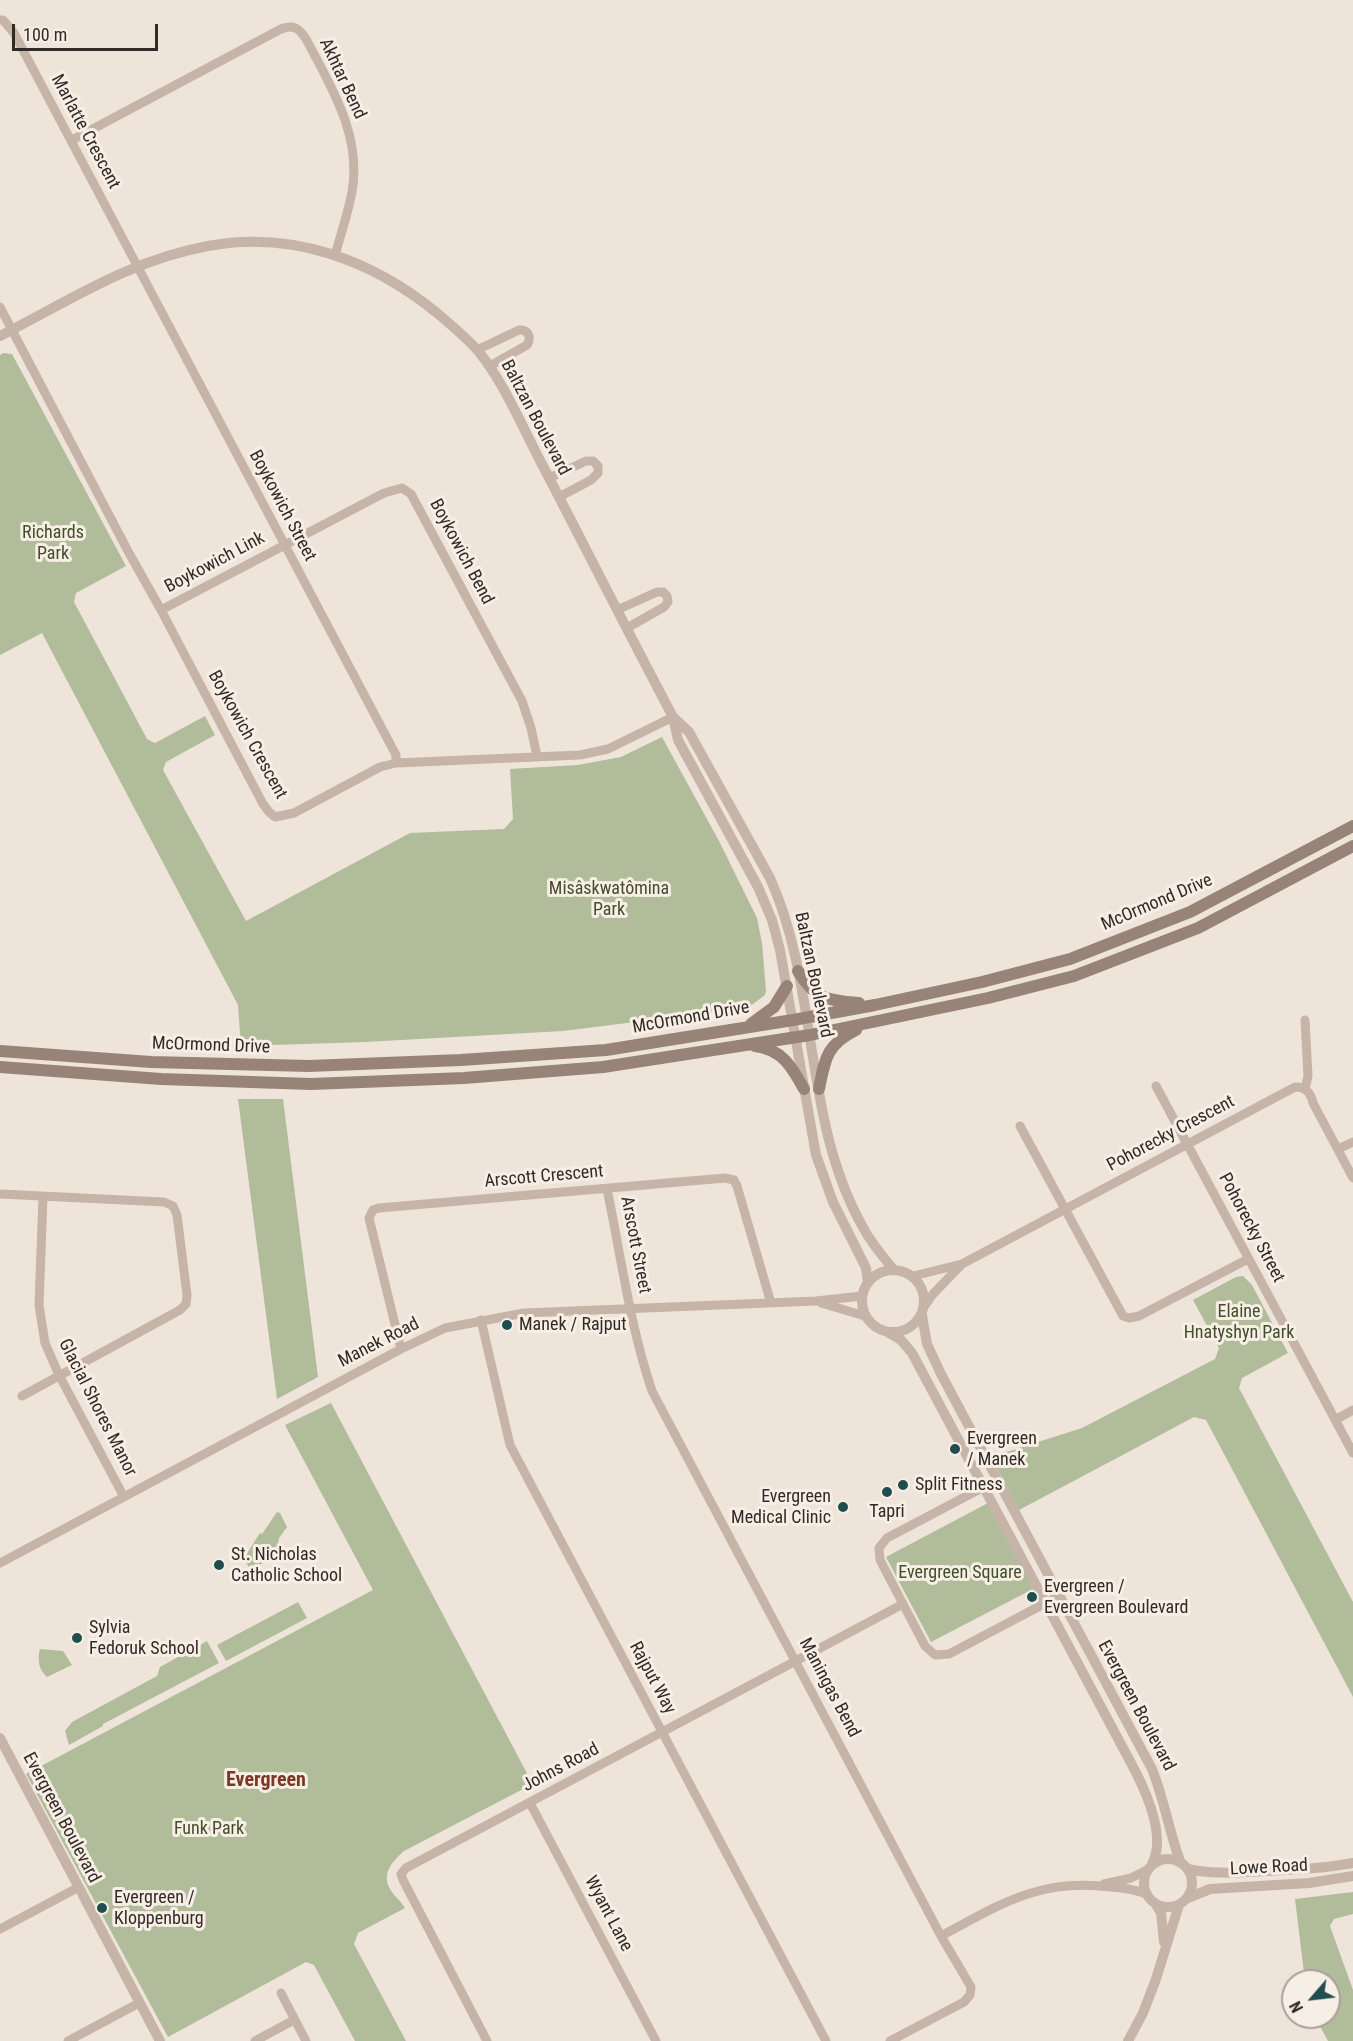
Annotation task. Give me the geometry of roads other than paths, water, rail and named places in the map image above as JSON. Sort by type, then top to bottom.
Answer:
[{"type":"main road","name":"McOrmond Drive","points":[[0,1051],[151,1062],[309,1066],[460,1060],[606,1050],[793,1020],[982,982],[1070,959],[1190,912],[1353,826]]},
{"type":"main road","name":"McOrmond Drive","points":[[0,1067],[150,1078],[311,1084],[464,1078],[603,1067],[810,1035],[988,998],[1074,976],[1197,928],[1353,846]]},
{"type":"main road","points":[[798,970],[819,996],[828,1000],[875,1005]]},
{"type":"main road","points":[[748,1026],[774,1007],[787,986]]},
{"type":"main road","points":[[819,1089],[826,1058],[831,1048],[842,1037],[868,1024]]},
{"type":"main road","points":[[742,1045],[763,1047],[782,1056],[794,1070],[804,1089]]},
{"type":"street","name":"Marlatte Crescent","points":[[0,20],[9,25],[14,33],[136,265]]},
{"type":"street","name":"Akhtar Bend","points":[[72,140],[279,30],[296,27],[306,39],[338,100],[347,122],[351,143],[352,188],[335,255]]},
{"type":"street","name":"Baltzan Boulevard","points":[[0,336],[74,295],[136,265],[206,246],[249,242],[294,245],[335,255],[380,273],[400,285],[451,325],[490,366],[673,717],[678,740],[765,903],[777,936],[796,1037]]},
{"type":"street","name":"Boykowich Street","points":[[136,265],[396,755],[396,763]]},
{"type":"street","name":"Boykowich Crescent","points":[[0,307],[264,804],[275,817],[294,813],[380,767],[396,763],[580,755],[608,749],[673,717]]},
{"type":"street","points":[[477,350],[519,330],[528,333],[530,339],[526,345],[490,366]]},
{"type":"street","points":[[549,478],[586,461],[593,461],[598,466],[598,473],[594,478],[559,498]]},
{"type":"street","name":"Boykowich Bend","points":[[284,545],[389,491],[402,488],[411,494],[522,701],[537,756]]},
{"type":"street","name":"Boykowich Link","points":[[161,610],[284,545]]},
{"type":"street","points":[[617,609],[657,592],[663,592],[667,596],[668,602],[664,607],[627,628]]},
{"type":"street","name":"Baltzan Boulevard","points":[[673,717],[689,732],[770,878],[786,918],[798,970],[819,1089]]},
{"type":"street","points":[[1305,1020],[1308,1076],[1305,1089],[1311,1095],[1338,1149],[1350,1165],[1353,1178]]},
{"type":"street","points":[[796,1037],[821,1171],[833,1202],[866,1268],[868,1283]]},
{"type":"street","name":"Pohorecky Street","points":[[1156,1086],[1353,1453]]},
{"type":"street","name":"Pohorecky Crescent","points":[[913,1276],[962,1264],[1292,1088],[1305,1089]]},
{"type":"street","points":[[819,1089],[831,1148],[846,1192],[863,1229],[894,1270]]},
{"type":"street","points":[[1020,1126],[1123,1316],[1134,1318],[1248,1259]]},
{"type":"street","points":[[1338,1149],[1353,1142]]},
{"type":"street","name":"Arscott Crescent","points":[[401,1349],[369,1218],[373,1210],[379,1208],[725,1178],[734,1180],[771,1303]]},
{"type":"street","name":"Arscott Street","points":[[607,1188],[631,1307]]},
{"type":"street","points":[[0,1194],[164,1202],[173,1206],[177,1215],[187,1295],[186,1304],[180,1310],[22,1396]]},
{"type":"street","name":"Glacial Shores Manor","points":[[43,1197],[39,1305],[45,1343],[59,1375],[124,1497]]},
{"type":"street","name":"Pohorecky Crescent","points":[[923,1311],[933,1294],[962,1264]]},
{"type":"street","points":[[894,1270],[913,1276],[923,1290],[923,1311],[916,1323],[899,1332],[889,1333],[879,1330],[865,1316],[862,1306],[862,1296],[868,1283],[884,1271],[894,1270]]},
{"type":"street","name":"Manek Road","points":[[0,1563],[401,1349],[445,1328],[524,1313],[816,1301],[862,1296]]},
{"type":"street","name":"Manek Road","points":[[816,1301],[865,1316]]},
{"type":"street","name":"Maningas Bend","points":[[631,1307],[646,1371],[662,1412],[941,1936],[971,1988],[970,1995],[964,2002],[890,2041]]},
{"type":"street","name":"Evergreen Boulevard","points":[[923,1311],[927,1344],[1152,1769],[1162,1794],[1174,1844],[1184,1865]]},
{"type":"street","name":"Rajput Way","points":[[481,1320],[510,1444],[826,2041]]},
{"type":"street","name":"Evergreen Boulevard","points":[[889,1333],[901,1340],[912,1353],[1142,1783],[1158,1841],[1157,1854],[1150,1867]]},
{"type":"street","points":[[1335,1420],[1353,1410]]},
{"type":"street","points":[[997,1480],[887,1538],[879,1548],[880,1560],[925,1646],[935,1654],[949,1654],[1059,1596]]},
{"type":"street","name":"Johns Road","points":[[487,2041],[414,1904],[401,1874],[406,1868],[903,1604]]},
{"type":"street","name":"Evergreen Boulevard","points":[[0,1738],[160,2041]]},
{"type":"street","name":"Wyant Lane","points":[[530,1803],[656,2041]]},
{"type":"street","points":[[1099,1885],[1131,1878],[1166,1858],[1184,1865],[1193,1883],[1183,1901],[1143,2013],[1128,2041]]},
{"type":"street","name":"Lowe Road","points":[[1184,1865],[1211,1874],[1312,1869],[1353,1863]]},
{"type":"street","points":[[1146,1894],[1144,1886],[1150,1867]]},
{"type":"street","name":"Lowe Road","points":[[1183,1901],[1210,1888],[1309,1883],[1353,1876]]},
{"type":"street","points":[[941,1936],[1021,1895],[1066,1885],[1099,1885],[1128,1888],[1146,1894],[1155,1903],[1161,1913],[1164,1933],[1163,1954]]},
{"type":"street","points":[[0,1929],[80,1887]]},
{"type":"street","points":[[1155,1903],[1171,1907],[1183,1901]]},
{"type":"street","points":[[280,1993],[306,2041]]},
{"type":"street","points":[[68,2041],[139,2003]]},
{"type":"street","points":[[255,2041],[294,2020]]},
{"type":"place","name":"Manek / Rajput","points":[[507,1325]]},
{"type":"place","name":"Evergreen / Manek","points":[[955,1449]]},
{"type":"place","name":"Split Fitness","points":[[903,1485]]},
{"type":"place","name":"Tapri","points":[[887,1492]]},
{"type":"place","name":"Evergreen Medical Clinic","points":[[843,1507]]},
{"type":"place","name":"St. Nicholas Catholic School","points":[[219,1565]]},
{"type":"place","name":"Evergreen / Evergreen Boulevard","points":[[1032,1597]]},
{"type":"place","name":"Sylvia Fedoruk School","points":[[77,1638]]},
{"type":"place","name":"Evergreen / Kloppenburg","points":[[102,1908]]},
{"type":"district","name":"Evergreen","points":[[266,1781]]},
{"type":"park label","name":"Richards Park","points":[[53,543]]},
{"type":"park label","name":"Misâskwatômina Park","points":[[609,899]]},
{"type":"park label","name":"Elaine Hnatyshyn Park","points":[[1239,1322]]},
{"type":"park label","name":"Evergreen Square","points":[[960,1573]]},
{"type":"park label","name":"Funk Park","points":[[209,1829]]}]
